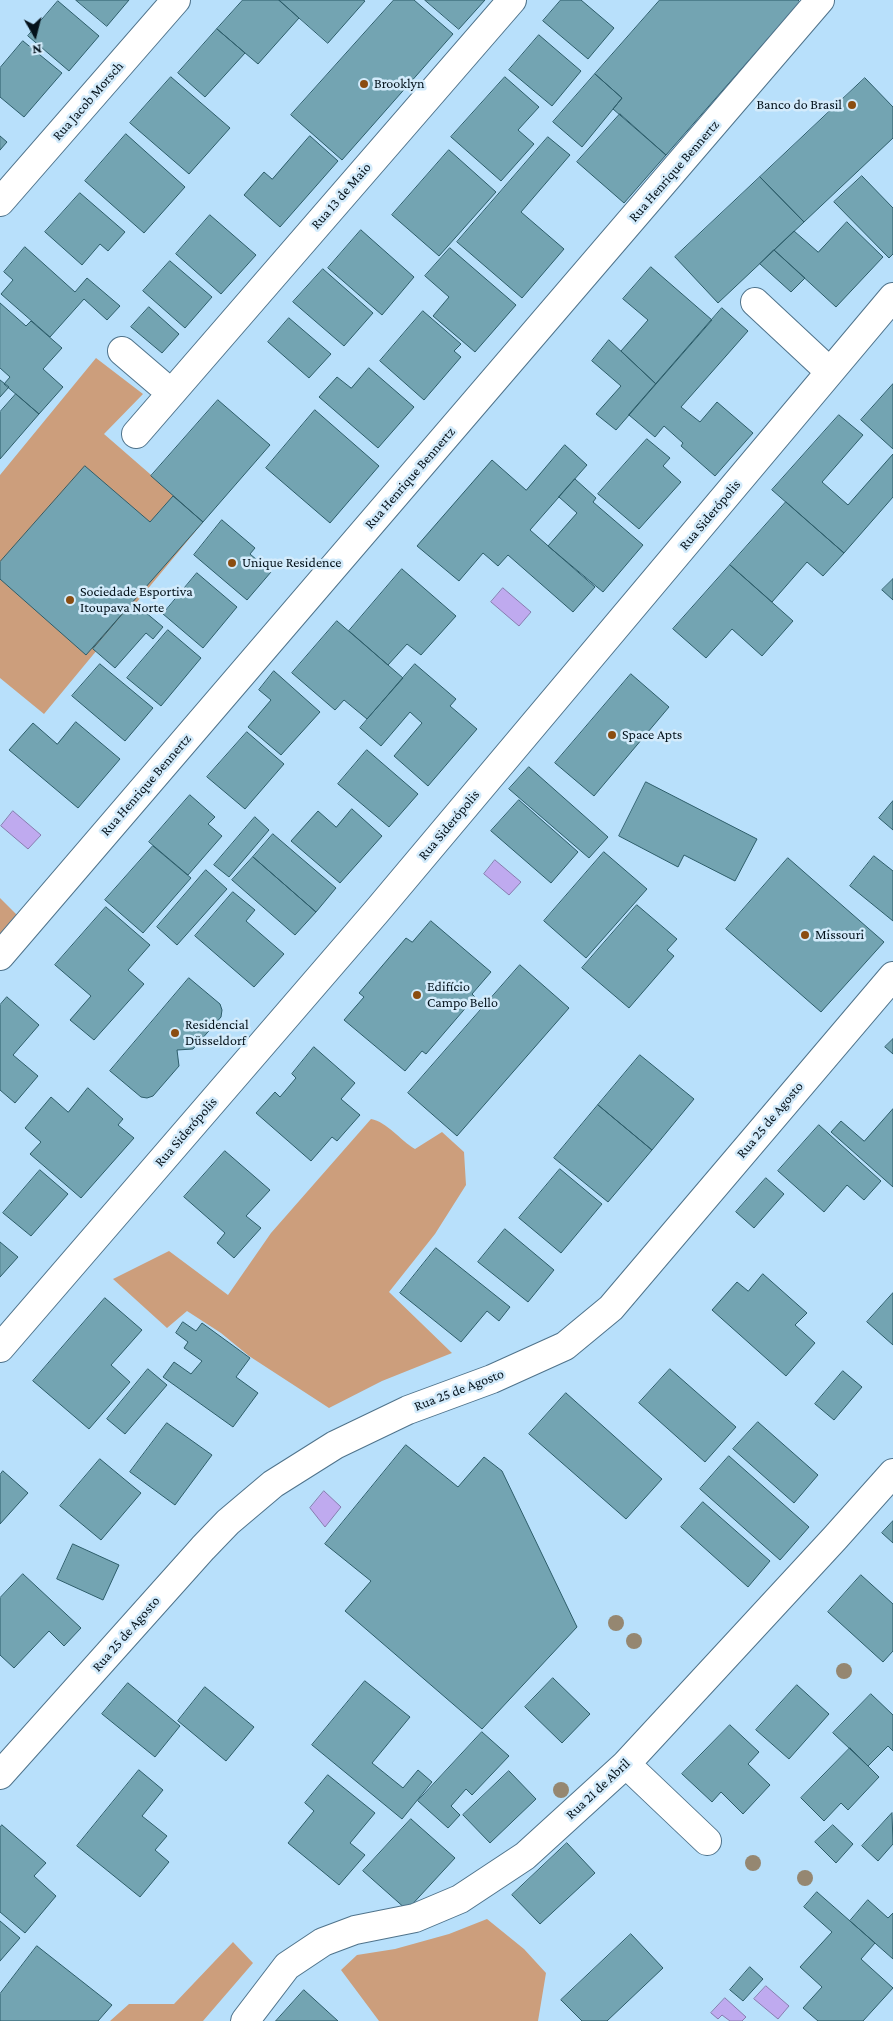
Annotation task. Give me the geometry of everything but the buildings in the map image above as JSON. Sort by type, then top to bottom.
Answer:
[{"type":"street","name":"Rua Jacob Morsch","points":[[0,202],[176,0]]},
{"type":"street","name":"Rua 13 de Maio","points":[[136,434],[512,0]]},
{"type":"street","name":"Rua Henrique Bennertz","points":[[0,956],[820,0]]},
{"type":"street","name":"Rua Siderópolis","points":[[0,1348],[377,911],[893,297]]},
{"type":"street","points":[[755,302],[830,372]]},
{"type":"street","points":[[122,351],[171,393]]},
{"type":"street","name":"Rua 25 de Agosto","points":[[0,1775],[202,1548],[228,1522],[273,1484],[335,1444],[408,1410],[492,1378],[565,1346],[611,1308],[893,976]]},
{"type":"street","name":"Rua 21 de Abril","points":[[245,2021],[287,1966],[322,1942],[355,1930],[415,1918],[460,1899],[525,1856],[626,1764],[829,1545],[893,1473]]},
{"type":"street","points":[[626,1764],[707,1841]]},
{"type":"shaded area","name":"Sociedade Esportiva Itoupava Norte","points":[[96,358],[143,394],[104,434],[204,521],[44,714],[0,678],[0,475]]},
{"type":"shaded area","points":[[503,588],[531,612],[519,626],[491,602]]},
{"type":"shaded area","points":[[13,811],[41,835],[28,849],[1,826]]},
{"type":"shaded area","points":[[495,860],[521,882],[509,895],[484,874]]},
{"type":"shaded area","points":[[0,898],[17,915],[0,935]]},
{"type":"shaded area","points":[[371,1119],[388,1127],[415,1149],[442,1132],[464,1152],[466,1185],[435,1234],[389,1292],[452,1353],[382,1381],[329,1408],[249,1356],[221,1333],[187,1311],[167,1328],[113,1279],[169,1251],[228,1295],[271,1233]]},
{"type":"shaded area","points":[[324,1491],[341,1507],[325,1527],[310,1508]]},
{"type":"shaded area","points":[[487,1919],[524,1949],[546,1973],[538,2021],[379,2021],[341,1970],[357,1955],[395,1949],[449,1934]]},
{"type":"shaded area","points":[[233,1942],[253,1963],[203,2021],[110,2021],[129,2004],[174,2004]]},
{"type":"shaded area","points":[[766,1986],[789,2006],[778,2019],[754,1999]]},
{"type":"shaded area","points":[[725,1998],[746,2017],[742,2021],[730,2021],[722,2015],[718,2019],[711,2013]]},
{"type":"place","name":"Brooklyn","points":[[364,84]]},
{"type":"place","name":"Banco do Brasil","points":[[852,105]]},
{"type":"place","name":"Unique Residence","points":[[232,563]]},
{"type":"place","name":"Sociedade Esportiva Itoupava Norte","points":[[70,600]]},
{"type":"place","name":"Space Apts","points":[[612,735]]},
{"type":"place","name":"Missouri","points":[[805,935]]},
{"type":"place","name":"Edifício Campo Bello","points":[[417,995]]},
{"type":"place","name":"Residencial Düsseldorf","points":[[175,1033]]}]
